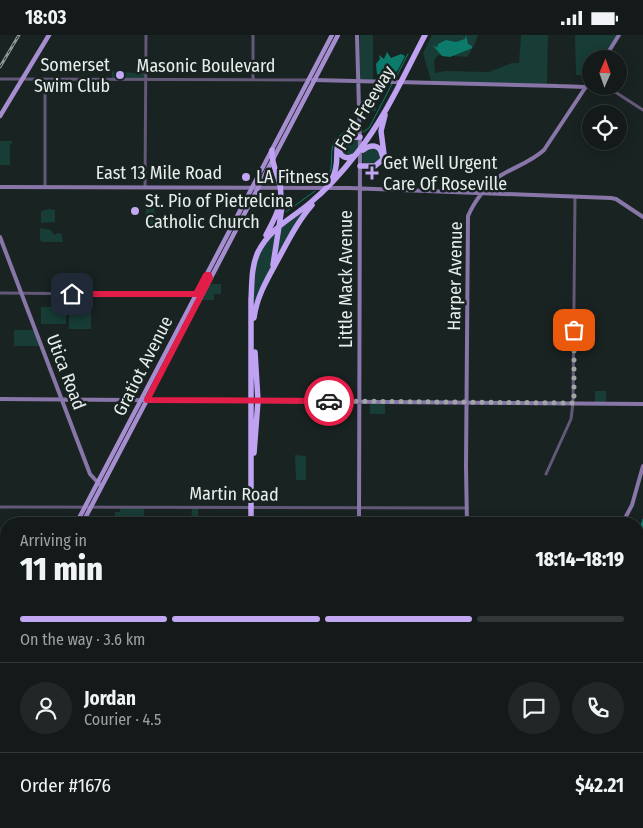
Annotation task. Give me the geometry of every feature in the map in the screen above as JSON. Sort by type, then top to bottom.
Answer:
[{"type":"highway","name":"Ford Freeway","points":[[360,151],[427,35]]},
{"type":"highway","name":"Ford Freeway","points":[[327,188],[360,151],[385,114],[401,82]]},
{"type":"highway","points":[[360,165],[376,166],[382,160],[384,154],[382,129],[385,114]]},
{"type":"highway","points":[[251,517],[254,319],[256,303],[261,290],[299,222],[327,188],[336,170],[339,142],[345,138],[360,138]]},
{"type":"highway","points":[[360,138],[345,139],[338,147],[340,154],[345,157],[351,157],[371,146],[377,147],[381,151],[381,158],[375,164],[360,165]]},
{"type":"highway","points":[[270,162],[282,187],[279,229],[271,272]]},
{"type":"highway","points":[[251,517],[252,266],[277,213],[282,187],[270,162]]},
{"type":"highway","points":[[252,277],[257,256],[269,235],[311,203],[327,188]]},
{"type":"highway","points":[[251,330],[248,413],[252,455]]},
{"type":"highway","points":[[252,455],[257,413],[254,348]]},
{"type":"highway","points":[[248,388],[257,388]]},
{"type":"highway","points":[[248,413],[257,413]]},
{"type":"main road","points":[[0,116],[49,35]]},
{"type":"main road","name":"Little Mack Avenue","points":[[357,35],[360,138],[359,517]]},
{"type":"main road","points":[[610,50],[619,35]]},
{"type":"main road","name":"Gratiot Avenue","points":[[81,517],[100,485],[213,266],[293,119],[301,99],[334,36]]},
{"type":"main road","name":"Masonic Boulevard","points":[[311,80],[453,83]]},
{"type":"main road","name":"Masonic Boulevard","points":[[420,82],[429,84],[494,83],[514,86],[582,87]]},
{"type":"main road","points":[[429,84],[436,82]]},
{"type":"main road","name":"Masonic Boulevard","points":[[467,83],[541,86]]},
{"type":"main road","points":[[489,85],[494,83]]},
{"type":"main road","points":[[514,86],[522,84]]},
{"type":"main road","name":"Harper Avenue","points":[[467,517],[467,222],[470,211],[496,178],[535,157],[544,150],[582,93]]},
{"type":"main road","name":"Gratiot Avenue","points":[[270,162],[295,106],[301,99]]},
{"type":"main road","points":[[293,119],[298,107],[297,105],[295,106]]},
{"type":"main road","name":"East 13 Mile Road","points":[[0,187],[360,189],[613,198],[643,217]]},
{"type":"main road","name":"Utica Road","points":[[0,237],[90,474],[100,485]]},
{"type":"main road","points":[[0,399],[643,404]]},
{"type":"main road","points":[[626,517],[631,508],[643,466]]},
{"type":"main road","name":"Gratiot Avenue","points":[[84,517],[88,507]]},
{"type":"street","points":[[145,187],[146,35]]},
{"type":"street","points":[[253,35],[253,79]]},
{"type":"street","name":"Masonic Boulevard","points":[[0,79],[311,80]]},
{"type":"street","points":[[45,79],[45,187]]},
{"type":"street","name":"Masonic Boulevard","points":[[620,95],[643,110]]},
{"type":"street","points":[[546,474],[571,419],[574,403],[575,197]]},
{"type":"street","points":[[0,293],[199,295]]},
{"type":"street","name":"Martin Road","points":[[0,507],[468,508]]},
{"type":"shaded area","points":[[360,35],[373,35],[373,80],[360,79]]},
{"type":"shaded area","points":[[432,35],[478,35],[467,57],[438,55],[434,61],[435,73],[446,71],[489,72],[512,63],[519,63],[521,35],[548,35],[547,84],[431,81],[423,53]]},
{"type":"shaded area","points":[[466,35],[468,44],[472,48],[450,57],[442,56],[434,47],[437,48],[438,44],[446,40],[456,42],[465,39]]},
{"type":"shaded area","points":[[575,35],[619,35],[610,50],[582,50],[582,75],[576,75]]},
{"type":"shaded area","points":[[387,52],[391,58],[401,54],[405,56],[398,70],[391,77],[377,74],[376,64],[380,59],[379,55],[384,59]]},
{"type":"shaded area","points":[[112,71],[136,73],[137,71],[144,71],[144,78],[112,78]]},
{"type":"shaded area","points":[[361,101],[376,102],[376,111],[361,110]]},
{"type":"shaded area","points":[[344,140],[358,140],[359,148],[353,156],[342,155],[340,144]]},
{"type":"shaded area","points":[[0,141],[12,141],[10,144],[10,165],[0,165]]},
{"type":"shaded area","points":[[376,147],[381,155],[378,160],[371,163],[363,163],[362,155],[367,148]]},
{"type":"shaded area","points":[[146,205],[154,205],[156,229],[145,229]]},
{"type":"shaded area","points":[[309,206],[275,262],[280,226]]},
{"type":"shaded area","points":[[55,210],[55,222],[41,223],[41,211]]},
{"type":"shaded area","points":[[40,228],[51,230],[54,235],[57,233],[62,234],[63,242],[42,242],[40,240]]},
{"type":"shaded area","points":[[278,228],[272,264],[253,311],[254,272],[261,249]]},
{"type":"shaded area","points":[[209,284],[221,284],[221,294],[214,294],[214,300],[200,300]]},
{"type":"shaded area","points":[[41,307],[66,307],[66,324],[41,324]]},
{"type":"shaded area","points":[[69,307],[91,307],[91,329],[69,329]]},
{"type":"shaded area","points":[[14,330],[34,330],[40,346],[14,346]]},
{"type":"shaded area","points":[[595,391],[606,391],[606,402],[595,402]]},
{"type":"shaded area","points":[[370,404],[385,404],[385,414],[370,414]]},
{"type":"shaded area","points":[[295,455],[306,456],[306,480],[296,480]]},
{"type":"shaded area","points":[[144,507],[144,517],[115,517],[115,512],[120,512],[120,508]]},
{"type":"shaded area","points":[[192,508],[198,508],[198,517],[191,517]]},
{"type":"waterway","points":[[395,79],[408,54]]},
{"type":"waterway","points":[[363,132],[369,128],[392,84]]},
{"type":"waterway","points":[[320,185],[331,170],[332,149],[335,139],[345,132],[357,133]]},
{"type":"waterway","points":[[286,212],[315,191]]},
{"type":"railway","points":[[0,67],[19,35]]},
{"type":"way so far","points":[[329,401],[574,403],[574,330]]},
{"type":"place","name":"Somerset Swim Club","points":[[120,75]]},
{"type":"place","name":"Get Well Urgent Care Of Roseville","points":[[372,173]]},
{"type":"place","name":"LA Fitness","points":[[246,177]]},
{"type":"place","name":"St. Pio of Pietrelcina Catholic Church","points":[[135,211]]},
{"type":"route","points":[[72,294],[196,294],[206,275],[209,275],[210,278],[147,400],[329,401]]}]
